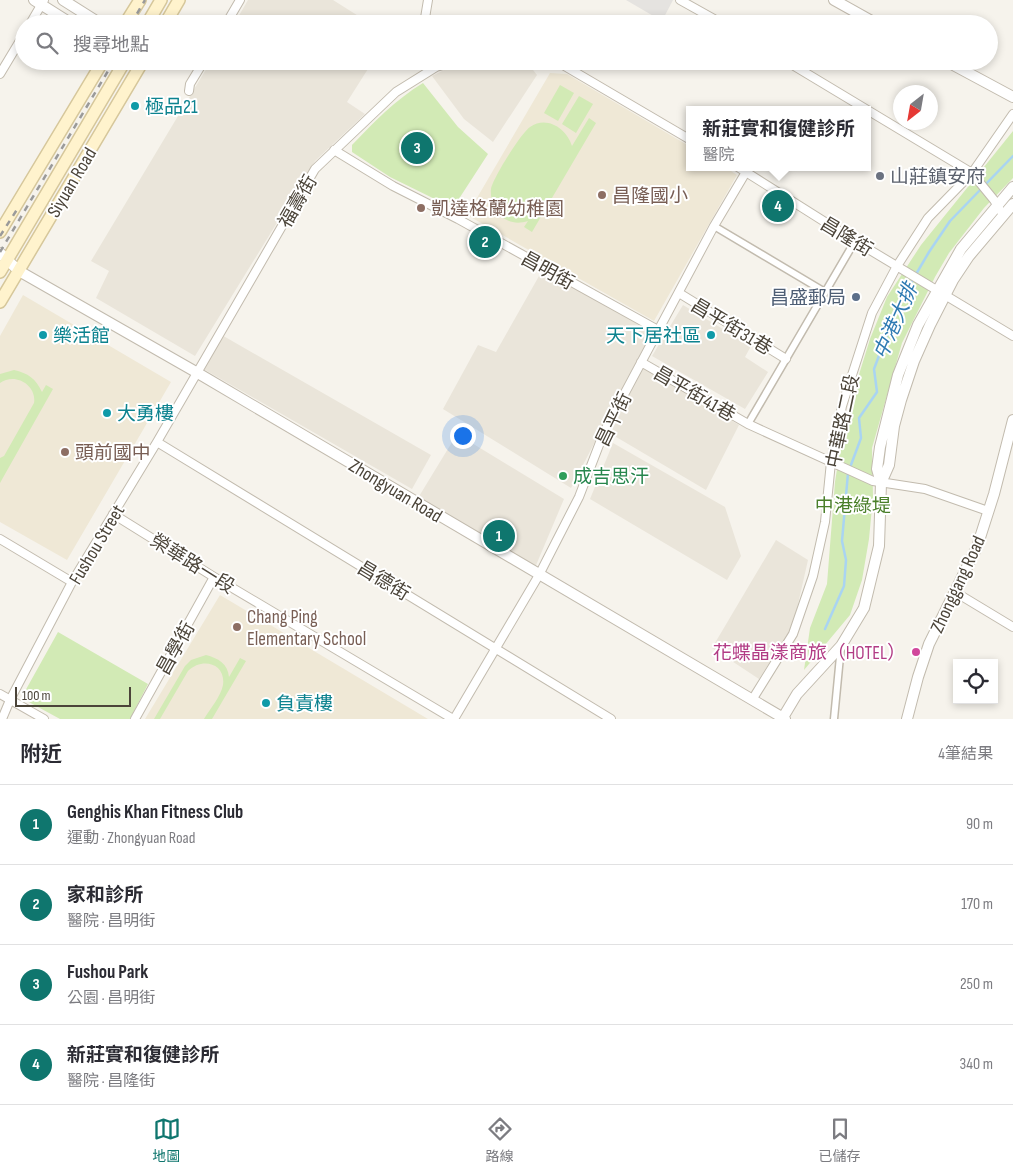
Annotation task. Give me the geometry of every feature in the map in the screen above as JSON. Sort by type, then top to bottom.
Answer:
[{"type":"main road","points":[[131,15],[140,0]]},
{"type":"main road","points":[[152,15],[161,0]]},
{"type":"main road","points":[[170,15],[179,0]]},
{"type":"main road","name":"Siyuan Road","points":[[0,232],[98,70]]},
{"type":"main road","name":"Siyuan Road","points":[[0,272],[4,256],[119,70]]},
{"type":"main road","name":"Siyuan Road","points":[[0,302],[134,70]]},
{"type":"street","points":[[63,0],[87,15]]},
{"type":"street","points":[[231,15],[240,0]]},
{"type":"street","points":[[426,15],[428,0]]},
{"type":"street","points":[[680,0],[706,15]]},
{"type":"street","points":[[834,0],[861,15]]},
{"type":"street","points":[[34,15],[40,2],[59,15]]},
{"type":"street","points":[[0,74],[15,49]]},
{"type":"street","points":[[189,91],[190,84],[199,70]]},
{"type":"street","points":[[571,70],[686,137]]},
{"type":"street","points":[[801,70],[860,106]]},
{"type":"street","points":[[963,70],[1013,97]]},
{"type":"street","name":"福壽街","points":[[196,372],[316,168],[396,92],[430,71]]},
{"type":"street","points":[[871,113],[974,175],[996,202],[1003,214]]},
{"type":"street","name":"中華路二段","points":[[752,700],[793,634],[813,576],[825,522],[831,462],[842,406],[872,313],[897,266],[928,218],[974,175],[1013,114]]},
{"type":"street","name":"昌明街","points":[[334,150],[393,186],[658,330]]},
{"type":"street","name":"昌平街","points":[[453,719],[539,575],[579,497],[604,432],[714,226],[746,172]]},
{"type":"street","name":"昌隆街","points":[[746,172],[855,241],[1013,336]]},
{"type":"street","points":[[784,719],[797,694],[842,646],[864,608],[877,558],[877,482],[889,465],[894,426],[908,377],[941,293],[961,249],[996,202],[1013,187]]},
{"type":"street","points":[[941,293],[969,256],[1013,204]]},
{"type":"street","points":[[714,226],[825,292]]},
{"type":"street","points":[[748,424],[855,241]]},
{"type":"street","name":"Zhongyuan Road","points":[[4,256],[19,271],[196,372],[784,719]]},
{"type":"street","name":"昌平街31巷","points":[[679,293],[786,359]]},
{"type":"street","name":"昌平街41巷","points":[[641,362],[748,424],[839,466],[877,482],[925,489],[988,511]]},
{"type":"street","name":"Fushou Street","points":[[2,719],[10,700],[72,582],[157,442],[196,372]]},
{"type":"street","name":"Zhonggang Road","points":[[907,719],[918,676],[929,644],[977,547],[1013,420]]},
{"type":"street","name":"昌德街","points":[[157,442],[611,719]]},
{"type":"street","name":"榮華路一段","points":[[113,514],[214,577],[453,719]]},
{"type":"street","points":[[0,539],[72,582]]},
{"type":"street","name":"昌學街","points":[[135,719],[214,577]]},
{"type":"street","points":[[955,592],[1013,627]]},
{"type":"street","points":[[834,719],[842,646]]},
{"type":"street","points":[[0,694],[44,719]]},
{"type":"shaded area","points":[[248,0],[333,0],[357,15],[239,15]]},
{"type":"shaded area","points":[[626,0],[673,0],[665,15],[652,15]]},
{"type":"shaded area","points":[[206,70],[367,70],[347,102],[365,114],[315,161],[195,356],[96,298],[109,271],[91,261]]},
{"type":"shaded area","points":[[444,70],[533,70],[537,75],[493,142],[464,119],[432,76]]},
{"type":"shaded area","name":"昌隆國小","points":[[550,73],[567,74],[686,144],[686,171],[731,171],[737,175],[654,321],[467,215]]},
{"type":"shaded area","points":[[543,269],[653,330],[571,488],[443,409],[478,345],[496,352]]},
{"type":"shaded area","name":"頭前國中","points":[[23,295],[171,382],[67,560],[0,522],[0,336]]},
{"type":"shaded area","points":[[683,305],[751,346],[745,357],[768,372],[745,409],[652,356]]},
{"type":"shaded area","points":[[220,334],[431,455],[412,489],[200,367]]},
{"type":"shaded area","points":[[641,366],[739,425],[706,490],[606,431]]},
{"type":"shaded area","points":[[457,434],[564,499],[534,570],[418,498]]},
{"type":"shaded area","points":[[613,443],[725,507],[741,556],[727,580],[590,499]]},
{"type":"shaded area","points":[[776,540],[808,560],[793,626],[759,679],[712,648]]},
{"type":"shaded area","name":"Chang Ping Elementary School","points":[[220,595],[428,719],[145,719]]},
{"type":"green space","points":[[423,83],[458,127],[488,154],[453,208],[390,177],[352,152],[352,145],[377,120],[394,104]]},
{"type":"green space","points":[[560,85],[574,93],[558,121],[544,113]]},
{"type":"green space","points":[[579,96],[593,104],[576,133],[562,124]]},
{"type":"green space","points":[[589,118],[596,123],[532,232],[524,227],[528,221],[511,222],[499,214],[493,204],[491,189],[514,146],[526,131],[536,124],[549,123],[566,134],[572,146]]},
{"type":"green space","name":"中港綠堤","points":[[1013,131],[1013,178],[984,208],[949,253],[902,343],[872,448],[873,497],[869,539],[862,580],[850,615],[804,670],[810,628],[827,584],[835,482],[842,437],[870,339],[887,297],[921,245]]},
{"type":"green space","points":[[14,370],[31,377],[42,392],[46,385],[53,389],[0,483],[0,458],[4,456],[34,403],[32,391],[24,382],[12,379],[0,383],[0,374]]},
{"type":"green space","points":[[58,632],[148,684],[130,719],[60,719],[27,701],[24,693]]},
{"type":"green space","points":[[206,655],[222,662],[227,668],[229,677],[240,658],[246,661],[212,719],[204,719],[220,694],[223,678],[217,667],[206,663],[200,664],[188,671],[160,719],[154,719],[185,666],[191,660]]},
{"type":"waterway","name":"中港大排","points":[[825,629],[844,586],[846,560],[842,541],[848,473],[861,438],[859,418],[877,392],[874,369],[898,305],[929,252],[950,221],[1013,156]]},
{"type":"railway","points":[[136,15],[145,0]]},
{"type":"railway","points":[[0,252],[109,70]]},
{"type":"railway","points":[[0,236],[18,208]]},
{"type":"place","name":"極品21","points":[[135,106]]},
{"type":"place","name":"Fushou Park","points":[[417,148]]},
{"type":"place","name":"山莊鎮安府","points":[[880,176]]},
{"type":"place","name":"昌隆國小","points":[[602,195]]},
{"type":"place","name":"新莊實和復健診所","points":[[778,206]]},
{"type":"place","name":"凱達格蘭幼稚園","points":[[421,208]]},
{"type":"place","name":"家和診所","points":[[485,242]]},
{"type":"place","name":"昌盛郵局","points":[[856,297]]},
{"type":"place","name":"樂活館","points":[[43,335]]},
{"type":"place","name":"天下居社區","points":[[711,335]]},
{"type":"place","name":"大勇樓","points":[[107,413]]},
{"type":"place","name":"頭前國中","points":[[65,452]]},
{"type":"place","name":"成吉思汗","points":[[563,476]]},
{"type":"place","name":"Genghis Khan Fitness Club","points":[[499,536]]},
{"type":"place","name":"Chang Ping Elementary School","points":[[237,627]]},
{"type":"place","name":"花蝶晶漾商旅（HOTEL）","points":[[916,652]]},
{"type":"place","name":"負責樓","points":[[266,703]]}]
